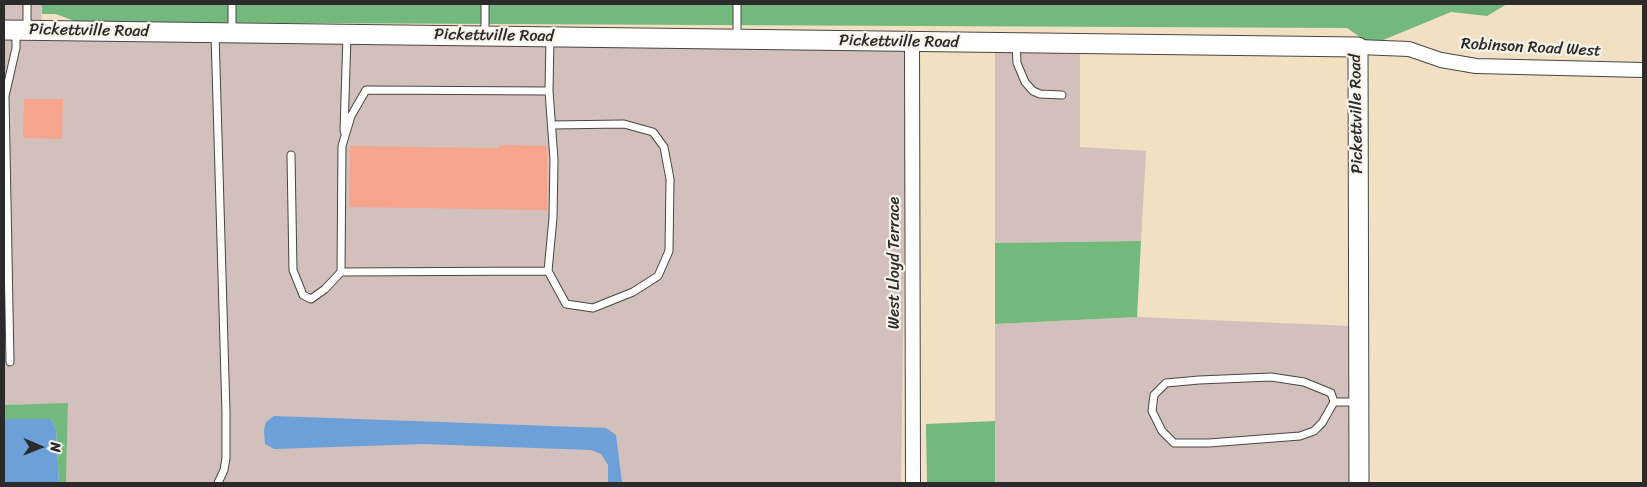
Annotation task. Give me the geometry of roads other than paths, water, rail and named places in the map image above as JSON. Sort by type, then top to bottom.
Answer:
[{"type":"street","name":"Pickettville Road","points":[[15,30],[1358,47],[1360,483]]},
{"type":"street","name":"West Lloyd Terrace","points":[[912,42],[913,483]]},
{"type":"street","name":"Robinson Road West","points":[[1358,47],[1409,49],[1441,60],[1476,66],[1643,70]]},
{"type":"lane","points":[[10,362],[5,96],[16,48],[15,30],[27,4]]},
{"type":"lane","points":[[218,483],[224,470],[226,422],[223,32],[232,4]]},
{"type":"lane","points":[[484,36],[485,4]]},
{"type":"lane","points":[[737,4],[737,40]]},
{"type":"lane","points":[[291,155],[293,270],[303,295],[311,299],[325,289],[341,272],[347,34]]},
{"type":"lane","points":[[550,37],[549,91],[554,160],[553,218],[548,271],[566,304],[593,308],[633,292],[658,276],[669,251],[670,179],[664,147],[653,132],[624,124],[552,125]]},
{"type":"lane","points":[[1016,43],[1017,63],[1026,82],[1033,91],[1040,94],[1062,95]]},
{"type":"lane","points":[[344,141],[351,116],[366,90],[549,91]]},
{"type":"lane","points":[[341,272],[548,271]]},
{"type":"lane","points":[[1271,377],[1304,382],[1331,393],[1334,402],[1318,427],[1300,436],[1209,443],[1174,443],[1162,431],[1152,411],[1154,395],[1166,383],[1199,380],[1271,377]]},
{"type":"lane","points":[[1334,402],[1359,402]]},
{"type":"water","points":[[274,416],[606,428],[616,435],[622,483],[608,483],[608,465],[601,454],[591,450],[423,444],[274,449],[265,444],[264,430],[266,422]]},
{"type":"water","points":[[4,419],[51,419],[56,429],[59,483],[4,483]]}]
